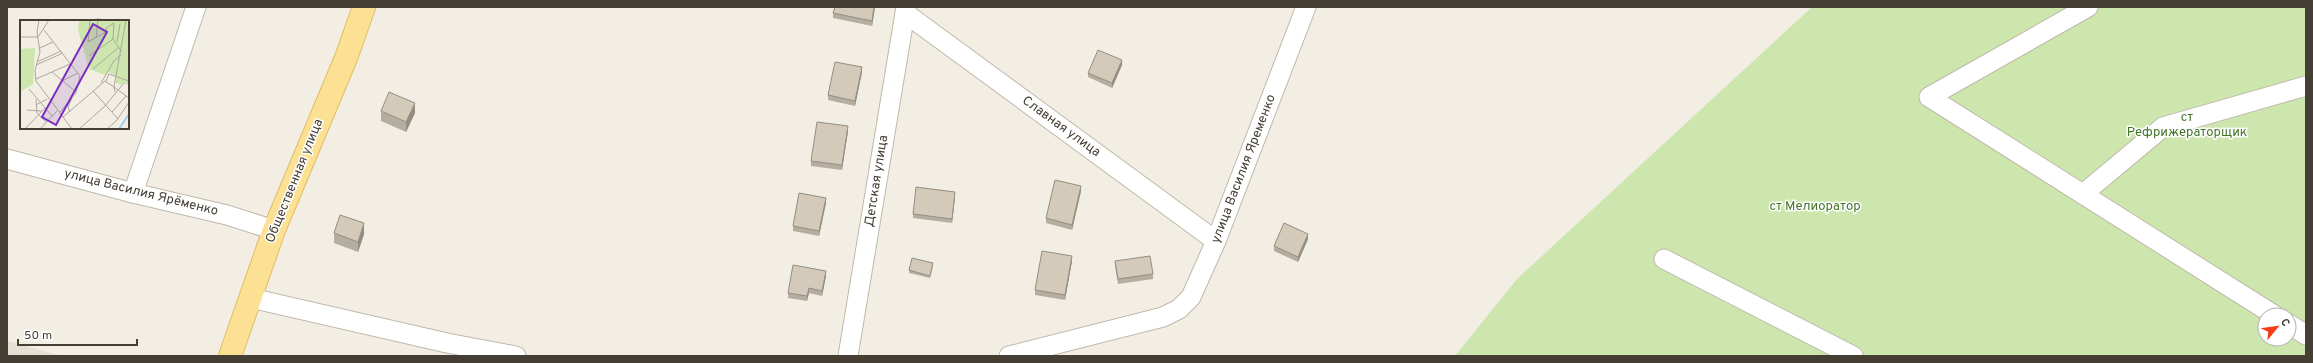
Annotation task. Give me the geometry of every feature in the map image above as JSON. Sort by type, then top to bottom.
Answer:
[{"type":"main road","name":"Общественная улица","points":[[230,356],[274,230],[346,58],[364,7]]},
{"type":"street","points":[[133,193],[196,7]]},
{"type":"street","name":"улица Василия Яременко","points":[[1009,356],[1163,317],[1179,309],[1191,297],[1216,241],[1306,7]]},
{"type":"street","points":[[2088,7],[1929,97],[2261,307]]},
{"type":"street","name":"Славная улица","points":[[905,10],[1216,241]]},
{"type":"street","name":"Детская улица","points":[[848,356],[905,10]]},
{"type":"street","points":[[2083,194],[2163,127],[2306,86]]},
{"type":"street","name":"улица Василия Ярёменко","points":[[7,159],[133,193],[227,214],[274,230]]},
{"type":"street","points":[[1664,259],[1853,356]]},
{"type":"street","points":[[251,298],[447,343],[516,356]]},
{"type":"street","points":[[2297,329],[2306,335]]},
{"type":"shaded area","points":[[7,341],[62,356],[7,356]]},
{"type":"green space","name":"ст Мелиоратор","points":[[1812,7],[2306,7],[2306,356],[1455,356],[1517,279]]},
{"type":"building","points":[[835,7],[874,7],[872,21],[833,13]]},
{"type":"building","points":[[1098,50],[1122,60],[1112,83],[1088,73]]},
{"type":"building","points":[[835,62],[862,67],[855,101],[828,95]]},
{"type":"building","points":[[389,92],[415,103],[406,122],[381,111]]},
{"type":"building","points":[[817,122],[848,126],[842,165],[811,161]]},
{"type":"building","points":[[1055,180],[1081,186],[1072,225],[1046,218]]},
{"type":"building","points":[[916,187],[955,192],[952,219],[913,214]]},
{"type":"building","points":[[799,193],[826,198],[819,231],[793,226]]},
{"type":"building","points":[[340,215],[364,223],[358,242],[334,233]]},
{"type":"building","points":[[1284,223],[1308,234],[1298,257],[1274,246]]},
{"type":"building","points":[[1042,251],[1072,256],[1065,295],[1035,290]]},
{"type":"building","points":[[1150,256],[1153,274],[1118,279],[1115,261]]},
{"type":"building","points":[[912,258],[933,263],[930,276],[909,270]]},
{"type":"building","points":[[793,265],[826,271],[822,291],[809,288],[807,296],[788,293]]},
{"type":"park label","name":"ст Рефрижераторщик","points":[[2187,126]]}]
